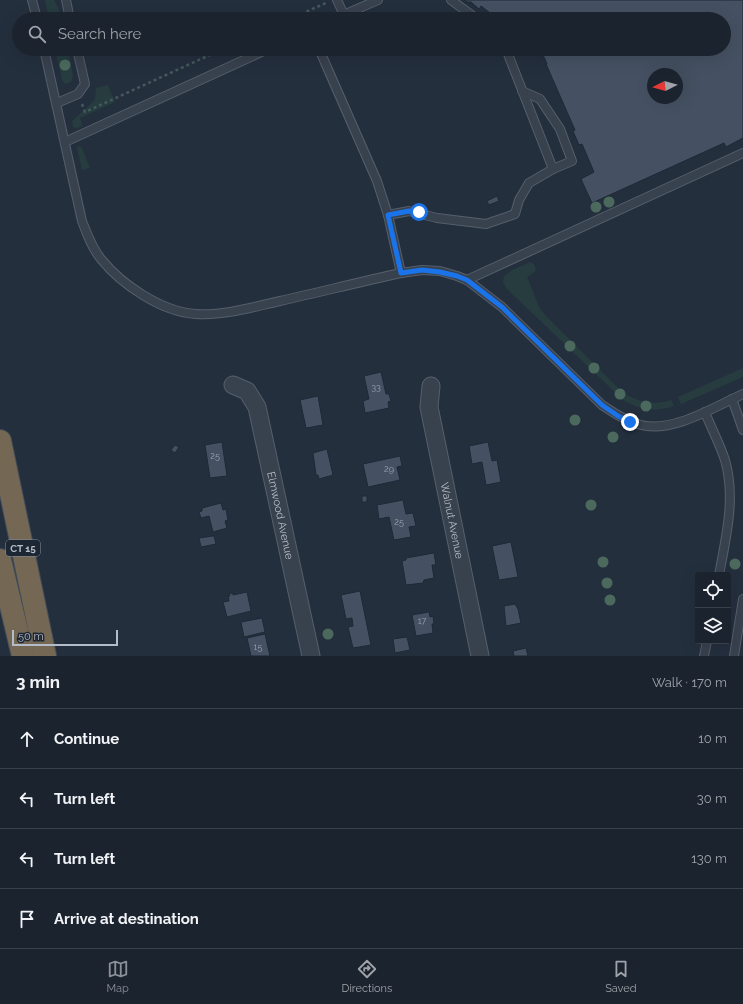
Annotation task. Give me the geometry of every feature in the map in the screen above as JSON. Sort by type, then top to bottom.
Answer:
[{"type":"highway","name":"CT 15","points":[[0,441],[45,656]]},
{"type":"highway","name":"CT 15","points":[[0,560],[23,656]]},
{"type":"street","name":"Elmwood Avenue","points":[[233,385],[247,392],[257,407],[311,656]]},
{"type":"street","name":"Walnut Avenue","points":[[431,386],[429,407],[480,656]]},
{"type":"lane","points":[[32,0],[35,12]]},
{"type":"lane","points":[[66,0],[69,12]]},
{"type":"lane","points":[[351,12],[378,0]]},
{"type":"lane","points":[[451,0],[467,12]]},
{"type":"lane","points":[[334,1],[342,12]]},
{"type":"lane","points":[[46,56],[82,221],[90,242],[101,259],[117,276],[166,307],[197,314],[238,310],[401,273],[422,270],[440,272],[467,280],[502,307],[602,405],[618,416],[641,425],[653,427],[680,422],[743,394]]},
{"type":"lane","points":[[57,103],[78,94],[85,84],[79,56]]},
{"type":"lane","points":[[65,142],[253,56]]},
{"type":"lane","points":[[322,56],[377,181],[388,215],[401,273]]},
{"type":"lane","points":[[509,56],[553,169]]},
{"type":"lane","points":[[388,215],[409,211],[438,218],[486,224],[515,214],[519,200],[529,183],[553,169],[572,161],[560,129],[540,99],[522,91]]},
{"type":"lane","points":[[467,280],[743,153]]},
{"type":"lane","points":[[732,399],[743,430]]},
{"type":"lane","points":[[705,412],[724,459],[729,477],[730,502],[728,524],[720,572]]},
{"type":"lane","points":[[734,656],[743,599]]},
{"type":"lane","points":[[704,656],[706,644]]},
{"type":"path","points":[[307,12],[334,1]]},
{"type":"path","points":[[78,94],[85,112],[209,56]]},
{"type":"green space","points":[[45,0],[54,0],[59,12],[48,12]]},
{"type":"green space","points":[[57,56],[69,56],[73,75],[71,82],[65,84],[62,80]]},
{"type":"green space","points":[[108,85],[115,102],[80,118],[82,126],[77,128],[73,127],[72,121],[95,100],[96,88]]},
{"type":"green space","points":[[79,146],[82,148],[90,168],[82,170],[77,148]]},
{"type":"green space","points":[[530,262],[534,264],[536,270],[527,277],[540,309],[621,391],[633,398],[645,402],[657,403],[671,400],[674,406],[661,409],[648,409],[635,406],[623,400],[506,288],[503,282],[504,276],[512,270]]},
{"type":"green space","points":[[743,368],[743,377],[681,404],[678,397]]},
{"type":"building","points":[[465,0],[743,0],[743,138],[726,147],[724,143],[592,203],[581,179],[594,172],[582,144],[579,145],[573,131],[575,130],[543,56],[731,56],[731,12],[489,12],[481,6],[479,9],[471,2],[467,2]]},
{"type":"building","points":[[497,196],[499,201],[489,205],[487,201]]},
{"type":"building","points":[[381,372],[386,394],[389,394],[391,401],[388,402],[389,408],[365,413],[363,401],[369,399],[364,376]]},
{"type":"building","points":[[318,396],[323,425],[306,428],[300,400]]},
{"type":"building","points":[[222,442],[227,476],[210,478],[205,445]]},
{"type":"building","points":[[488,442],[492,461],[497,460],[501,482],[486,485],[482,462],[472,464],[469,446]]},
{"type":"building","points":[[175,445],[179,447],[175,453],[171,450]]},
{"type":"building","points":[[327,449],[333,475],[319,479],[318,475],[316,475],[313,453]]},
{"type":"building","points":[[400,456],[402,466],[397,467],[400,480],[368,487],[363,464]]},
{"type":"building","points":[[362,496],[367,496],[367,502],[362,502]]},
{"type":"building","points":[[403,500],[406,514],[413,513],[416,526],[409,527],[411,537],[394,540],[389,517],[379,519],[377,505]]},
{"type":"building","points":[[221,503],[223,510],[226,509],[228,520],[225,521],[227,528],[213,532],[209,516],[201,518],[199,512],[202,511],[202,508]]},
{"type":"building","points":[[214,536],[216,544],[201,547],[199,538]]},
{"type":"building","points":[[511,542],[518,577],[499,580],[492,546]]},
{"type":"building","points":[[434,553],[436,565],[432,565],[434,578],[424,580],[423,583],[406,585],[402,561],[406,560],[406,558]]},
{"type":"building","points":[[360,591],[371,645],[353,648],[348,627],[353,626],[352,618],[346,619],[341,595]]},
{"type":"building","points":[[247,592],[251,611],[227,617],[223,602],[229,601],[229,594],[233,593],[233,595]]},
{"type":"building","points":[[515,604],[518,609],[521,623],[506,626],[504,606]]},
{"type":"building","points":[[429,612],[430,617],[433,616],[433,633],[416,636],[412,615]]},
{"type":"building","points":[[262,618],[265,632],[244,637],[241,622]]},
{"type":"building","points":[[265,634],[270,656],[251,656],[247,638]]},
{"type":"building","points":[[407,637],[410,650],[395,653],[393,639]]},
{"type":"building","points":[[526,648],[528,656],[514,656],[513,651]]},
{"type":"route","points":[[419,212],[401,211],[388,215],[401,273],[422,270],[440,272],[467,280],[502,307],[602,405],[630,422]]}]
